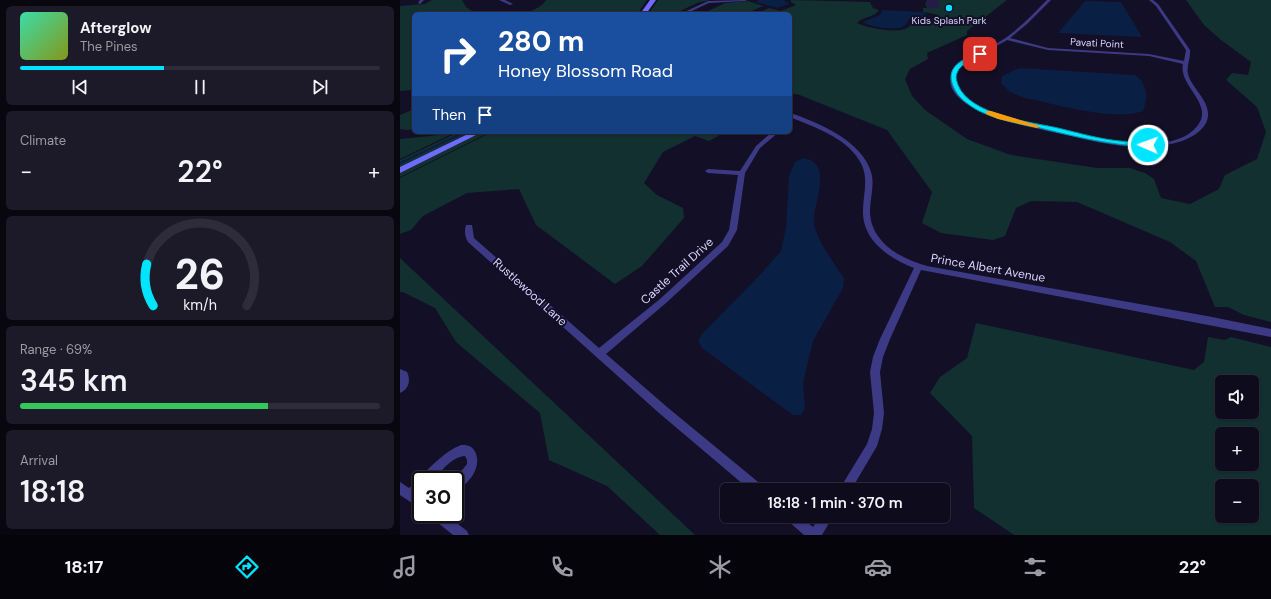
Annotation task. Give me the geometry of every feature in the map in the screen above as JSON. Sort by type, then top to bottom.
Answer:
[{"type":"street","points":[[501,0],[510,4]]},
{"type":"street","points":[[644,12],[653,0]]},
{"type":"street","points":[[686,12],[708,2],[745,0]]},
{"type":"street","points":[[911,0],[918,0]]},
{"type":"street","points":[[1049,0],[1007,38],[963,62],[957,67],[953,78],[954,85],[964,98],[980,109],[1000,117],[1121,143],[1148,145],[1172,142],[1182,139],[1198,130],[1204,119],[1205,113],[1199,98],[1186,76],[1188,50],[1155,3],[1151,0]]},
{"type":"street","name":"Pavati Point","points":[[1007,38],[1048,49],[1149,55],[1186,63]]},
{"type":"street","name":"Prince Albert Avenue","points":[[792,119],[847,143],[862,158],[867,166],[870,176],[866,214],[869,227],[886,249],[898,257],[919,267],[1271,333]]},
{"type":"street","points":[[400,170],[474,134]]},
{"type":"street","name":"Castle Trail Drive","points":[[599,354],[663,301],[725,244],[733,230],[742,173],[758,147],[774,134]]},
{"type":"street","points":[[708,171],[742,173]]},
{"type":"street","name":"Rustlewood Lane","points":[[469,227],[469,236],[472,240],[599,354]]},
{"type":"street","points":[[849,483],[872,446],[877,429],[879,413],[875,372],[878,357],[919,267]]},
{"type":"street","points":[[599,354],[650,399],[751,483]]},
{"type":"street","points":[[400,373],[404,375],[405,378],[404,385],[400,388]]},
{"type":"street","points":[[434,471],[451,454],[460,450],[467,450],[472,454],[473,460],[469,470],[464,475]]},
{"type":"street","points":[[400,488],[410,495]]},
{"type":"street","points":[[448,523],[463,535]]},
{"type":"street","points":[[799,523],[814,535],[822,523]]},
{"type":"green space","points":[[432,0],[462,0],[466,7],[474,12],[412,12],[412,90],[400,91],[400,6],[425,4]]},
{"type":"green space","points":[[546,0],[647,0],[638,12],[527,12],[544,3]]},
{"type":"green space","points":[[658,0],[711,0],[697,3],[678,12],[651,12]]},
{"type":"green space","points":[[791,0],[870,2],[873,8],[879,10],[877,13],[862,19],[857,23],[868,27],[902,30],[908,28],[913,21],[927,21],[939,15],[923,12],[923,8],[927,8],[925,3],[927,2],[926,0],[1007,0],[967,31],[967,35],[927,53],[928,59],[910,69],[905,79],[912,96],[925,110],[967,139],[1011,155],[1097,168],[1130,168],[1145,173],[1154,179],[1161,198],[1190,204],[1219,189],[1225,175],[1257,159],[1266,132],[1257,107],[1226,80],[1232,73],[1248,75],[1251,62],[1221,40],[1204,25],[1186,0],[1271,0],[1271,322],[1244,315],[1228,307],[1215,307],[1196,261],[1170,242],[1077,202],[1031,201],[1016,208],[1005,236],[993,240],[941,233],[922,223],[932,192],[887,130],[797,94],[792,94],[792,12],[760,12],[769,8],[781,11],[796,5],[791,2]]},
{"type":"green space","points":[[748,1],[763,6],[750,12],[706,12],[725,3]]},
{"type":"green space","points":[[412,110],[412,129],[400,129],[400,115]]},
{"type":"green space","points":[[452,134],[400,159],[400,139]]},
{"type":"green space","points":[[455,134],[467,134],[400,168],[400,160]]},
{"type":"green space","points":[[477,134],[486,134],[400,177],[400,172]]},
{"type":"green space","points":[[488,134],[721,134],[709,141],[695,136],[663,152],[644,183],[657,195],[683,208],[684,218],[642,266],[615,284],[536,225],[519,189],[467,193],[423,216],[411,230],[400,234],[400,178]]},
{"type":"green space","points":[[400,258],[695,535],[660,535],[607,486],[549,460],[540,413],[456,342],[435,308],[403,292],[400,292]]},
{"type":"green space","points":[[976,323],[1194,370],[1204,362],[1208,337],[1225,340],[1231,337],[1271,347],[1271,535],[1014,535],[974,508],[972,436],[930,393],[940,377],[967,358]]},
{"type":"water","points":[[759,0],[784,0],[789,4],[778,8],[755,2]]},
{"type":"water","points":[[1085,1],[1121,2],[1142,37],[1058,33]]},
{"type":"water","points":[[883,10],[922,12],[927,14],[923,18],[909,19],[906,25],[896,28],[878,27],[863,22],[880,15]]},
{"type":"water","points":[[1019,68],[1135,75],[1145,87],[1145,106],[1143,111],[1131,114],[1101,113],[1068,108],[1025,98],[1010,92],[1001,83],[1002,76]]},
{"type":"water","points":[[804,158],[813,162],[818,168],[820,176],[820,186],[814,215],[815,229],[826,252],[844,278],[843,288],[813,341],[803,383],[805,408],[801,415],[793,415],[702,348],[698,341],[702,334],[758,277],[781,251],[786,227],[789,176],[795,162]]},
{"type":"building","points":[[927,0],[938,0],[939,8],[927,8]]},
{"type":"waterway","points":[[400,163],[461,134]]},
{"type":"slow traffic","points":[[988,113],[1037,126]]},
{"type":"place","name":"Kids Splash Park","points":[[949,8]]},
{"type":"route","points":[[980,54],[960,64],[954,72],[953,78],[954,85],[964,98],[980,109],[1000,117],[1022,123],[1092,138],[1121,143],[1148,145]]}]
